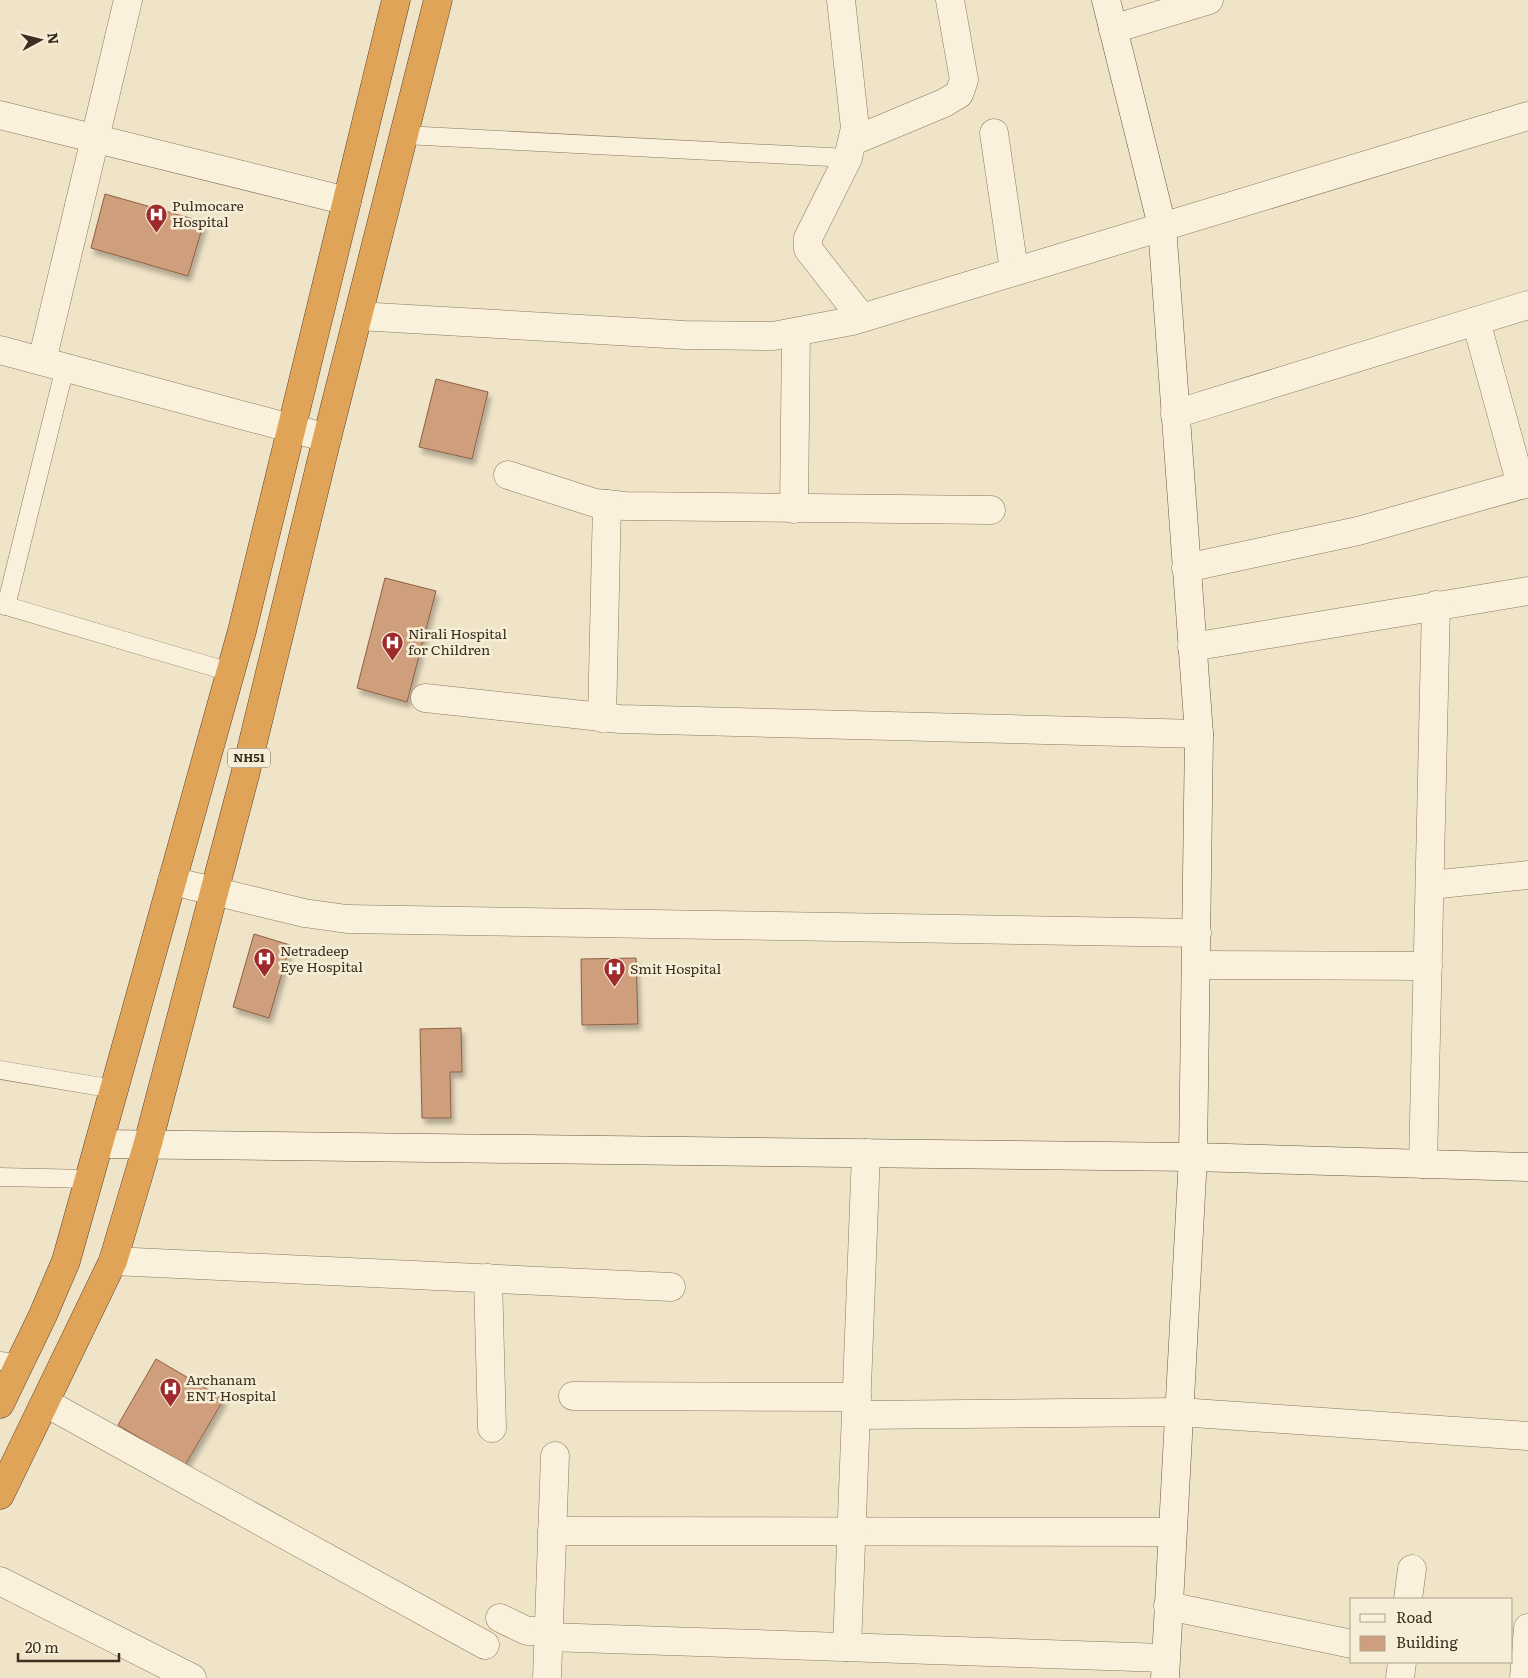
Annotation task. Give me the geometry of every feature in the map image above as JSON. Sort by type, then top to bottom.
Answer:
[{"type":"highway","name":"NH51","points":[[0,1404],[10,1362],[66,1261],[99,1144],[230,672],[396,0]]},
{"type":"highway","name":"NH51","points":[[0,1495],[113,1261],[148,1143],[245,775],[327,438],[438,0]]},
{"type":"street","points":[[54,364],[95,139],[128,0]]},
{"type":"street","points":[[841,0],[856,128],[850,149],[808,238],[808,248],[862,318]]},
{"type":"street","points":[[500,1618],[527,1631],[549,1634],[847,1647],[1165,1668],[1193,1157],[1199,734],[1162,226],[1106,0]]},
{"type":"street","points":[[1113,29],[1209,0]]},
{"type":"street","points":[[850,149],[959,94],[964,80],[954,1]]},
{"type":"street","points":[[0,116],[347,201]]},
{"type":"street","points":[[358,316],[684,335],[773,336],[862,318],[1014,270],[1528,116]]},
{"type":"street","points":[[994,133],[1014,270]]},
{"type":"street","points":[[1175,414],[1528,305]]},
{"type":"street","points":[[1186,568],[1358,531],[1525,484],[1476,321]]},
{"type":"street","points":[[794,509],[796,332]]},
{"type":"street","points":[[0,350],[327,438]]},
{"type":"street","points":[[508,475],[595,503],[607,504],[794,509],[991,510]]},
{"type":"street","points":[[602,718],[607,504]]},
{"type":"street","points":[[1192,647],[1528,591]]},
{"type":"street","points":[[1423,1164],[1436,605]]},
{"type":"street","points":[[425,698],[602,718],[1199,734]]},
{"type":"street","points":[[1430,885],[1528,875]]},
{"type":"street","points":[[172,881],[304,913],[347,919],[1197,934]]},
{"type":"street","points":[[1197,965],[1428,966]]},
{"type":"street","points":[[99,1144],[148,1143],[1193,1157],[1528,1167]]},
{"type":"street","points":[[847,1647],[866,1153]]},
{"type":"street","points":[[113,1261],[671,1287]]},
{"type":"street","points":[[488,1278],[492,1428]]},
{"type":"street","points":[[573,1396],[857,1406],[1179,1412],[1528,1436]]},
{"type":"street","points":[[46,1403],[485,1644]]},
{"type":"street","points":[[547,1678],[555,1456]]},
{"type":"street","points":[[552,1531],[1172,1532]]},
{"type":"street","points":[[1408,1598],[1412,1569]]},
{"type":"street","points":[[0,1581],[192,1678]]},
{"type":"street","points":[[1168,1606],[1350,1644]]},
{"type":"street","points":[[1513,1615],[1528,1614]]},
{"type":"street","points":[[1524,1678],[1528,1628]]},
{"type":"street","points":[[1400,1678],[1402,1663]]},
{"type":"lane","points":[[404,135],[850,149]]},
{"type":"lane","points":[[54,364],[3,605],[230,672]]},
{"type":"lane","points":[[0,1070],[114,1090]]},
{"type":"lane","points":[[0,1177],[89,1179]]},
{"type":"building","points":[[105,194],[204,222],[188,276],[91,248]]},
{"type":"building","points":[[436,379],[488,392],[472,459],[419,447]]},
{"type":"building","points":[[385,578],[436,591],[407,702],[357,688]]},
{"type":"building","points":[[254,934],[290,945],[269,1018],[233,1007]]},
{"type":"building","points":[[636,958],[638,1024],[582,1025],[581,959]]},
{"type":"building","points":[[461,1028],[462,1072],[450,1072],[451,1118],[422,1118],[420,1029]]},
{"type":"building","points":[[156,1359],[224,1399],[185,1465],[118,1425]]},
{"type":"place","name":"Pulmocare Hospital","points":[[156,233]]},
{"type":"place","name":"Nirali Hospital for Children","points":[[392,661]]},
{"type":"place","name":"Netradeep Eye Hospital","points":[[264,978]]},
{"type":"place","name":"Smit Hospital","points":[[614,988]]},
{"type":"place","name":"Archanam ENT Hospital","points":[[170,1407]]}]
